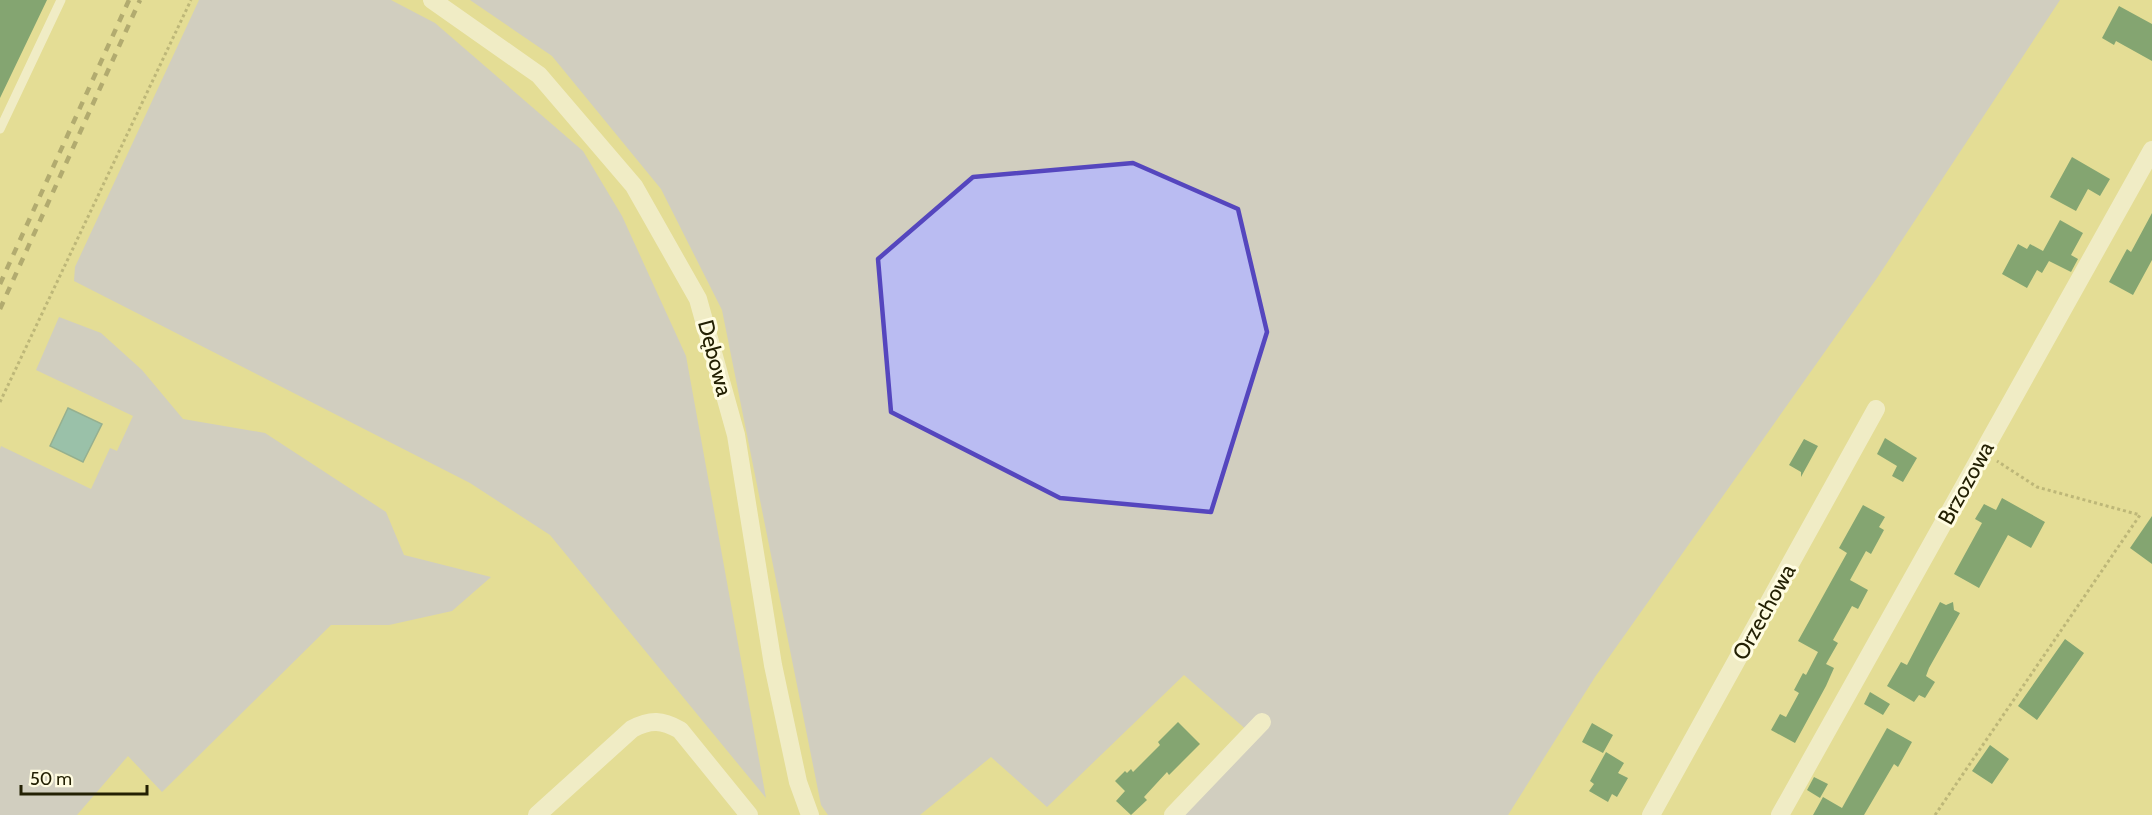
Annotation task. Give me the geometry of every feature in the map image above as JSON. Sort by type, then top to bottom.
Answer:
[{"type":"street","name":"Dębowa","points":[[432,0],[539,75],[634,186],[698,299],[736,435],[773,666],[798,782],[810,815]]},
{"type":"street","name":"Brzozowa","points":[[1780,815],[2152,150]]},
{"type":"street","name":"Orzechowa","points":[[1652,815],[1876,409]]},
{"type":"street","points":[[537,815],[632,729],[648,721],[666,722],[680,730],[749,815]]},
{"type":"street","points":[[1173,815],[1262,722]]},
{"type":"lane","points":[[0,129],[61,0]]},
{"type":"path","points":[[0,402],[191,0]]},
{"type":"path","points":[[1935,815],[2140,515],[2037,487],[1984,451]]},
{"type":"highlighted area","points":[[1133,163],[1238,209],[1267,332],[1211,512],[1060,498],[891,412],[878,259],[973,177]]},
{"type":"shaded area","points":[[199,0],[391,0],[435,23],[583,151],[622,216],[686,356],[766,798],[550,535],[470,483],[74,281],[75,267]]},
{"type":"shaded area","points":[[470,0],[2060,0],[1877,278],[1595,677],[1508,815],[1179,815],[1257,739],[1184,675],[1047,807],[991,757],[920,815],[828,815],[821,805],[722,310],[661,189],[552,56]]},
{"type":"shaded area","points":[[59,317],[101,333],[142,370],[183,419],[265,433],[386,512],[404,555],[491,577],[452,611],[389,625],[331,625],[162,792],[128,756],[77,815],[0,815],[1,446],[91,489],[110,448],[117,451],[133,416],[36,370]]},
{"type":"shaded area","points":[[68,408],[102,424],[83,462],[50,446]]},
{"type":"building","points":[[0,0],[47,0],[0,98]]},
{"type":"building","points":[[2119,6],[2152,24],[2152,61],[2116,41],[2114,45],[2102,38]]},
{"type":"building","points":[[2072,157],[2110,179],[2100,196],[2088,189],[2076,211],[2050,197]]},
{"type":"building","points":[[2152,213],[2152,260],[2133,295],[2109,282],[2127,249],[2131,252]]},
{"type":"building","points":[[2060,220],[2083,233],[2071,255],[2078,259],[2071,272],[2049,261],[2042,273],[2037,270],[2027,288],[2002,274],[2018,244],[2027,249],[2030,244],[2043,251]]},
{"type":"building","points":[[1885,438],[1917,458],[1903,482],[1892,476],[1897,466],[1877,454]]},
{"type":"building","points":[[1804,439],[1818,446],[1801,477],[1801,472],[1789,465]]},
{"type":"building","points":[[2002,498],[2045,522],[2031,548],[2008,535],[1979,588],[1954,574],[1982,523],[1975,519],[1984,504],[1996,510]]},
{"type":"building","points":[[1863,505],[1885,517],[1879,527],[1884,530],[1871,554],[1866,551],[1850,580],[1868,590],[1858,609],[1852,606],[1833,640],[1838,643],[1826,664],[1834,668],[1795,743],[1771,730],[1780,714],[1786,717],[1799,693],[1794,690],[1803,673],[1806,675],[1818,652],[1798,641],[1847,553],[1839,548]]},
{"type":"building","points":[[2152,516],[2152,564],[2130,548]]},
{"type":"building","points":[[1940,602],[1946,605],[1953,602],[1954,610],[1960,613],[1926,676],[1935,682],[1925,698],[1919,695],[1914,702],[1887,686],[1901,662],[1907,665]]},
{"type":"building","points":[[2065,639],[2084,653],[2037,720],[2018,706]]},
{"type":"building","points":[[1870,692],[1890,704],[1883,715],[1864,704]]},
{"type":"building","points":[[1178,722],[1200,744],[1169,775],[1167,772],[1144,797],[1147,800],[1131,815],[1116,801],[1125,791],[1115,781],[1125,771],[1127,773],[1131,769],[1133,772],[1160,745],[1158,742]]},
{"type":"building","points":[[1592,723],[1613,735],[1603,753],[1582,742]]},
{"type":"building","points":[[1887,728],[1912,742],[1898,767],[1894,764],[1864,815],[1813,815],[1823,797],[1842,808]]},
{"type":"building","points":[[1990,745],[2009,759],[1992,784],[1972,771]]},
{"type":"building","points":[[1606,752],[1624,763],[1618,773],[1628,778],[1617,797],[1612,794],[1608,802],[1589,791],[1594,784],[1590,781]]},
{"type":"building","points":[[1814,777],[1828,784],[1820,798],[1807,790]]},
{"type":"railway","points":[[0,284],[129,0]]},
{"type":"railway","points":[[0,309],[140,0]]}]
